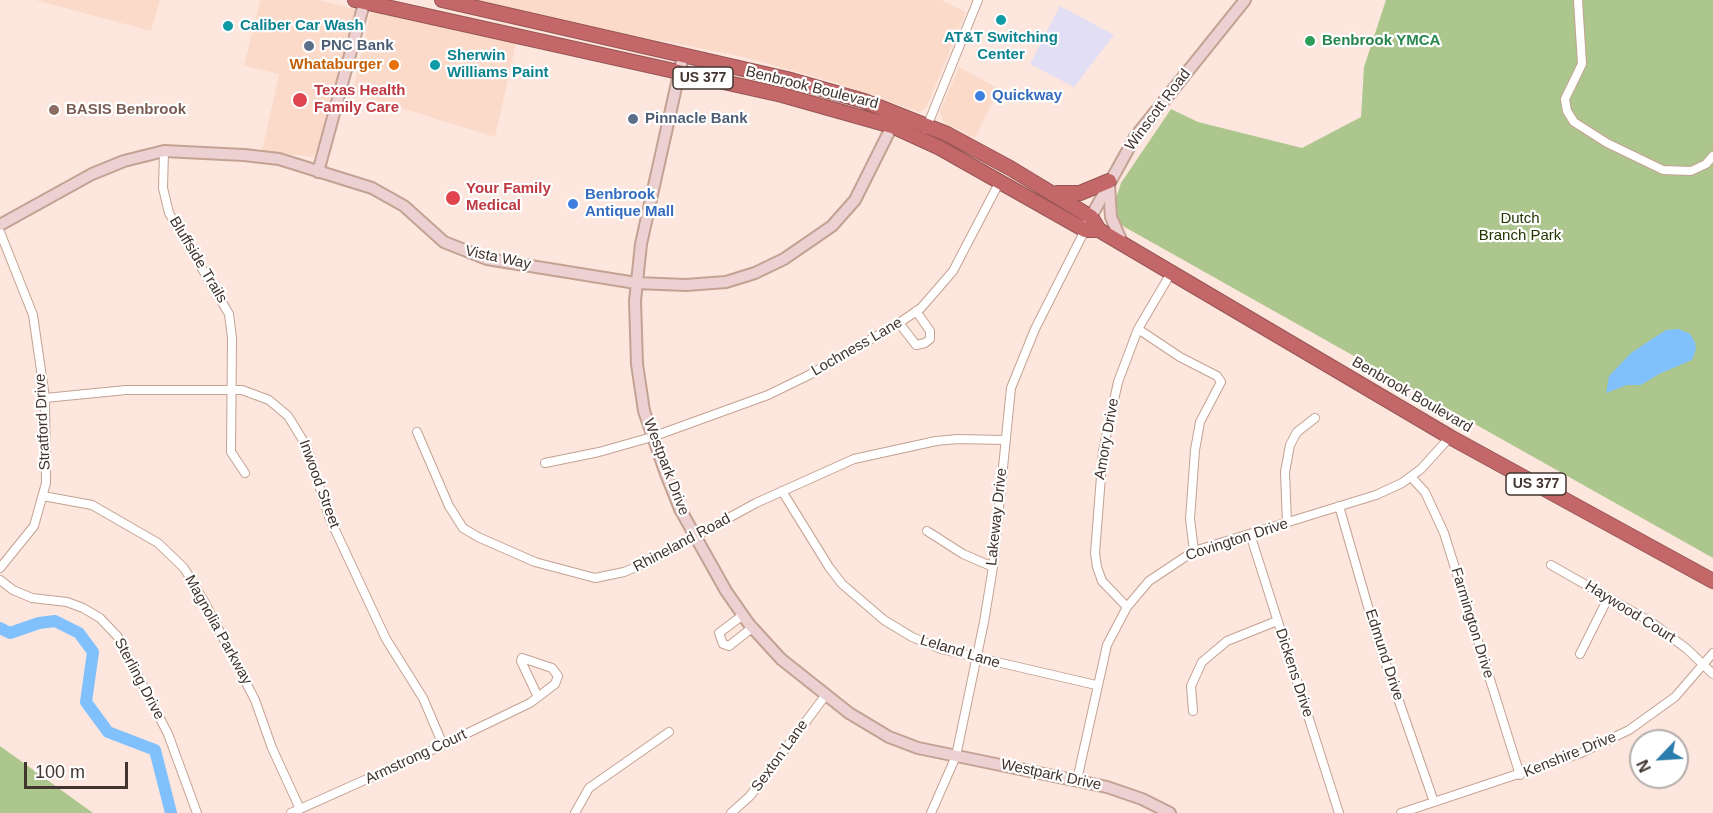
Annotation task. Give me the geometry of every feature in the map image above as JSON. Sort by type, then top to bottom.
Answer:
[{"type":"highway","name":"Benbrook Boulevard","points":[[442,0],[844,95],[927,125],[960,140],[1091,216],[1092,230]]},
{"type":"highway","name":"Benbrook Boulevard","points":[[362,1],[782,95],[892,126],[922,139],[1123,245],[1450,437],[1713,581]]},
{"type":"highway","points":[[1054,193],[1080,193],[1109,181]]},
{"type":"street","points":[[922,139],[978,0]]},
{"type":"street","name":"Winscott Road","points":[[1091,216],[1135,137],[1245,0]]},
{"type":"street","points":[[1578,0],[1581,64],[1565,99],[1567,111],[1574,122],[1607,143],[1663,170],[1691,171],[1706,164],[1713,156]]},
{"type":"street","points":[[318,172],[362,1]]},
{"type":"street","name":"Westpark Drive","points":[[683,56],[640,244],[636,283],[637,364],[652,437],[680,509],[743,615],[781,659],[825,696],[888,736],[918,748],[1077,780],[1142,799],[1170,813]]},
{"type":"street","name":"Vista Way","points":[[0,225],[92,174],[124,161],[164,152],[270,158],[355,182],[390,197],[404,206],[444,242],[468,253],[636,283],[686,285],[739,279],[784,259],[809,244],[832,226],[855,200],[892,126]]},
{"type":"street","name":"Bluffside Trails","points":[[164,152],[164,189],[169,213],[229,314],[231,452],[245,473]]},
{"type":"street","name":"Lochness Lane","points":[[545,463],[599,452],[652,437],[768,395],[810,375],[899,323],[916,311],[953,271],[1000,181]]},
{"type":"street","points":[[1109,181],[1111,217],[1123,245]]},
{"type":"street","name":"Lakeway Drive","points":[[931,813],[956,756],[976,659],[993,567],[1008,404],[1015,374],[1057,282],[1092,230]]},
{"type":"street","name":"Stratford Drive","points":[[0,232],[33,315],[45,398],[46,483],[34,526],[0,568]]},
{"type":"street","name":"Amory Drive","points":[[1127,607],[1102,581],[1095,553],[1098,496],[1111,407],[1138,329],[1171,273]]},
{"type":"street","points":[[899,323],[916,345],[925,344],[930,339],[930,331],[916,311]]},
{"type":"street","points":[[1138,329],[1180,357],[1217,376],[1221,382],[1200,422],[1195,450],[1190,509],[1194,551]]},
{"type":"street","name":"Inwood Street","points":[[45,398],[126,390],[231,389],[242,390],[269,400],[299,430],[328,517],[386,639],[423,698],[443,745]]},
{"type":"street","points":[[1287,523],[1285,472],[1290,445],[1297,432],[1315,418]]},
{"type":"street","name":"Rhineland Road","points":[[417,432],[449,506],[463,528],[477,537],[543,565],[584,577],[608,577],[648,562],[782,491],[854,459],[958,439],[1005,440]]},
{"type":"street","name":"Covington Drive","points":[[1077,780],[1096,685],[1107,645],[1127,607],[1160,572],[1194,551],[1376,495],[1412,478],[1450,437]]},
{"type":"street","name":"Farmington Drive","points":[[1412,478],[1425,492],[1444,533],[1520,775]]},
{"type":"street","name":"Leland Lane","points":[[782,491],[829,567],[855,596],[884,620],[912,637],[976,659],[1096,685]]},
{"type":"street","name":"Magnolia Parkway","points":[[43,496],[92,505],[158,543],[184,568],[204,601],[255,700],[272,748],[300,809]]},
{"type":"street","name":"Edmund Drive","points":[[1339,506],[1377,638],[1434,802]]},
{"type":"street","points":[[927,531],[963,554],[993,567]]},
{"type":"street","name":"Dickens Drive","points":[[1250,534],[1339,813]]},
{"type":"street","name":"Haywood Court","points":[[1551,565],[1668,634],[1713,674]]},
{"type":"street","name":"Sterling Drive","points":[[0,580],[13,590],[32,598],[67,602],[83,608],[100,618],[118,637],[168,734],[197,813]]},
{"type":"street","points":[[1580,654],[1608,598]]},
{"type":"street","points":[[743,615],[719,633],[723,644],[729,646],[753,627]]},
{"type":"street","points":[[1193,711],[1191,686],[1202,662],[1227,641],[1277,621]]},
{"type":"street","name":"Kenshire Drive","points":[[1401,813],[1581,753],[1629,730],[1670,701],[1704,666],[1713,653]]},
{"type":"street","name":"Armstrong Court","points":[[291,813],[443,745],[538,697],[555,684],[558,676],[552,668],[522,658],[521,661],[538,697]]},
{"type":"street","name":"Sexton Lane","points":[[735,812],[750,796],[825,696]]},
{"type":"street","points":[[575,813],[589,788],[669,732]]},
{"type":"shaded area","points":[[35,0],[160,0],[151,31]]},
{"type":"shaded area","points":[[260,0],[319,0],[355,9],[344,66],[314,157],[262,151],[279,74],[244,66]]},
{"type":"shaded area","points":[[467,0],[941,0],[966,12],[926,108],[919,112],[836,83],[740,56],[523,14]]},
{"type":"shaded area","points":[[1060,6],[1114,35],[1074,87],[1030,64]]},
{"type":"shaded area","points":[[371,11],[516,43],[495,137],[352,93]]},
{"type":"shaded area","points":[[959,67],[999,89],[975,138],[944,123],[940,112]]},
{"type":"green space","name":"Dutch Branch Park","points":[[1386,0],[1713,0],[1713,558],[1114,221],[1113,207],[1121,183],[1171,109],[1198,122],[1302,148],[1361,117],[1364,67]]},
{"type":"green space","points":[[0,746],[93,813],[0,813]]},
{"type":"water","points":[[1679,329],[1690,334],[1695,342],[1696,349],[1692,360],[1659,374],[1641,385],[1627,385],[1606,393],[1609,376],[1631,353],[1666,330]]},
{"type":"waterway","points":[[0,628],[10,633],[39,623],[55,621],[79,633],[93,652],[86,702],[108,732],[155,750],[171,813]]},
{"type":"place","name":"AT&T Switching Center","points":[[1001,20]]},
{"type":"place","name":"Caliber Car Wash","points":[[228,26]]},
{"type":"place","name":"Benbrook YMCA","points":[[1310,41]]},
{"type":"place","name":"PNC Bank","points":[[309,46]]},
{"type":"place","name":"Whataburger","points":[[394,65]]},
{"type":"place","name":"Sherwin Williams Paint","points":[[435,65]]},
{"type":"place","name":"Quickway","points":[[980,96]]},
{"type":"place","name":"Texas Health Family Care","points":[[300,100]]},
{"type":"place","name":"BASIS Benbrook","points":[[54,110]]},
{"type":"place","name":"Pinnacle Bank","points":[[633,119]]},
{"type":"place","name":"Your Family Medical","points":[[453,198]]},
{"type":"place","name":"Benbrook Antique Mall","points":[[573,204]]}]
